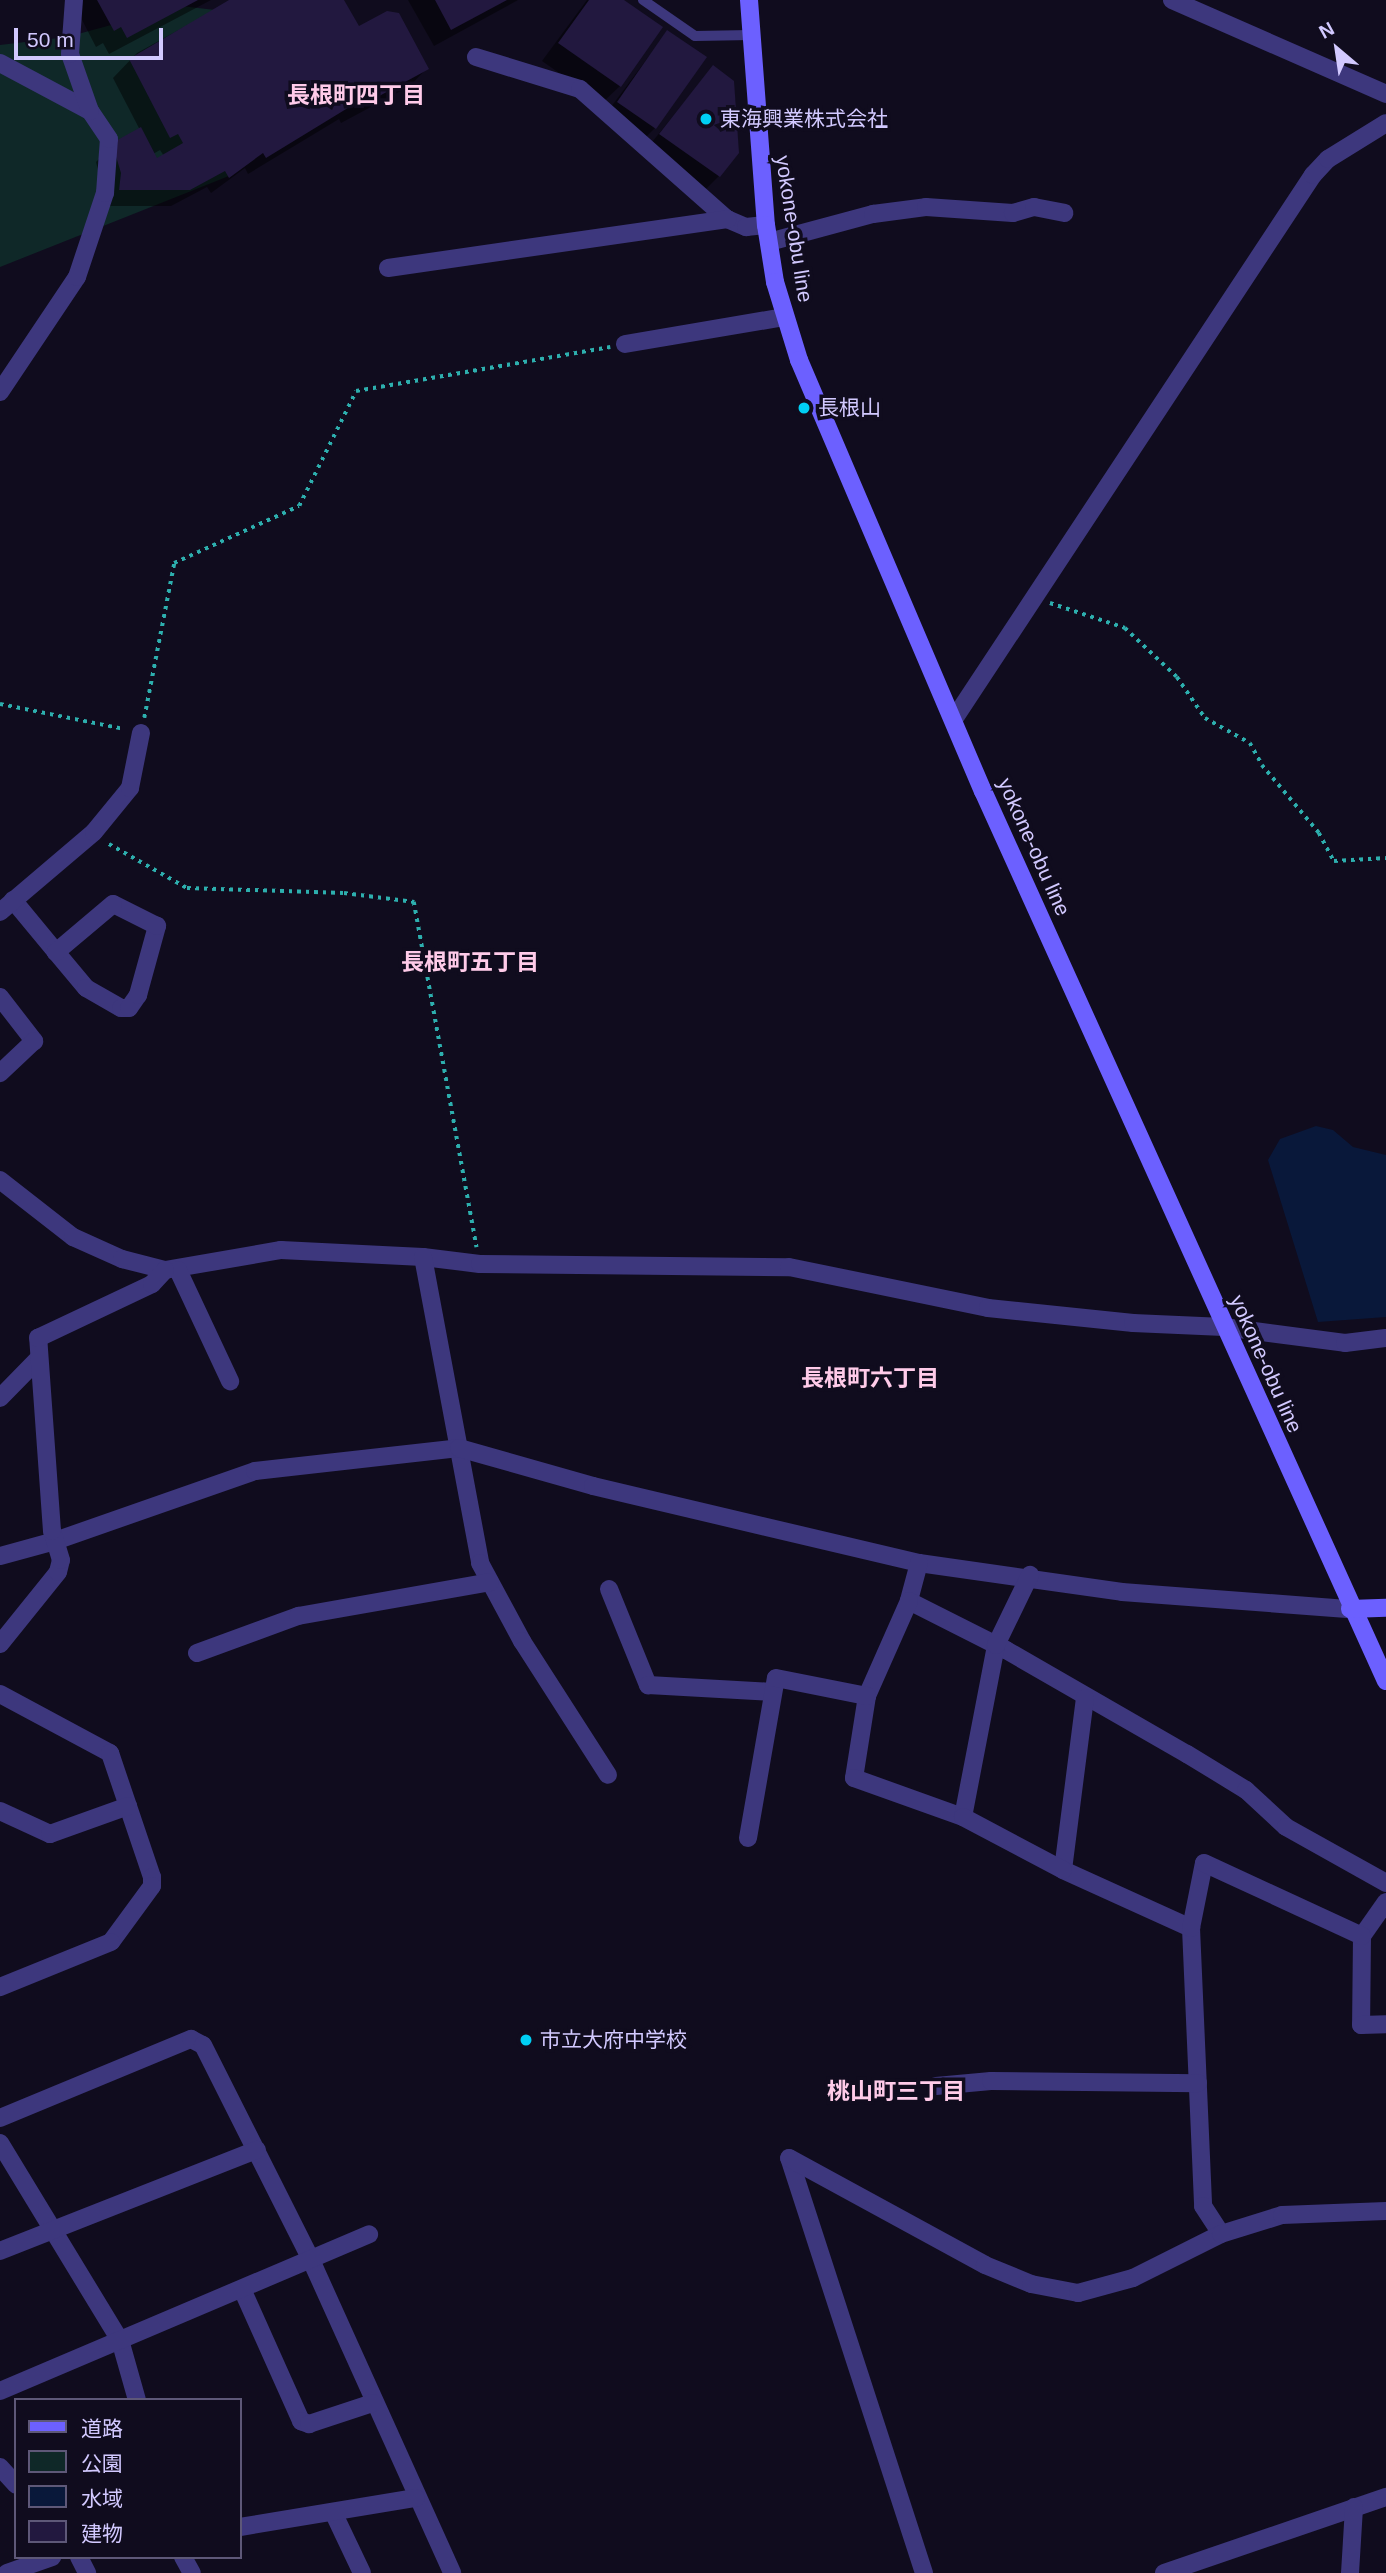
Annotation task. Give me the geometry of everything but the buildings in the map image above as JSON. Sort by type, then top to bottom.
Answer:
[{"type":"main road","name":"yokone-obu line","points":[[749,0],[768,234],[785,317],[799,360],[954,719],[1224,1327],[1350,1609],[1386,1681]]},
{"type":"main road","points":[[1350,1609],[1386,1608]]},
{"type":"street","points":[[0,392],[76,277],[105,193],[109,139],[90,111],[70,54],[74,0]]},
{"type":"street","points":[[1172,0],[1386,94]]},
{"type":"street","points":[[476,57],[580,89],[727,219],[768,234],[926,206],[1013,213],[1034,207],[1063,213]]},
{"type":"street","points":[[0,62],[90,111]]},
{"type":"street","points":[[954,719],[1313,176],[1328,159],[1386,123]]},
{"type":"street","points":[[388,268],[727,219]]},
{"type":"street","points":[[625,344],[785,317]]},
{"type":"street","points":[[56,952],[113,904],[157,926],[138,995],[129,1008],[86,988],[56,952],[7,906],[94,832],[130,788],[141,733]]},
{"type":"street","points":[[0,997],[34,1041],[0,1073]]},
{"type":"street","points":[[0,1180],[74,1237],[122,1259],[172,1270],[281,1250],[423,1257],[480,1265],[789,1267],[988,1308],[1133,1323],[1224,1327],[1345,1343],[1386,1338]]},
{"type":"street","points":[[423,1257],[480,1563],[522,1642],[608,1774]]},
{"type":"street","points":[[0,1644],[58,1572],[61,1560],[55,1541],[37,1359],[38,1338],[152,1284],[172,1270]]},
{"type":"street","points":[[172,1270],[230,1381]]},
{"type":"street","points":[[0,1398],[37,1359]]},
{"type":"street","points":[[0,1556],[55,1541],[255,1471],[459,1448],[593,1486],[919,1563],[1030,1575],[1122,1591],[1350,1609]]},
{"type":"street","points":[[919,1563],[909,1601],[867,1696],[853,1778],[963,1817],[1063,1870],[1191,1928]]},
{"type":"street","points":[[963,1817],[996,1645],[1030,1575]]},
{"type":"street","points":[[197,1653],[298,1616],[490,1582]]},
{"type":"street","points":[[609,1589],[648,1685],[774,1692]]},
{"type":"street","points":[[909,1601],[996,1645],[1234,1783],[1286,1827],[1386,1883]]},
{"type":"street","points":[[748,1838],[776,1678],[867,1696]]},
{"type":"street","points":[[0,1694],[110,1753],[152,1886],[111,1941],[0,1987]]},
{"type":"street","points":[[1063,1870],[1085,1698]]},
{"type":"street","points":[[0,1811],[50,1833],[128,1806]]},
{"type":"street","points":[[1221,2235],[1203,2206],[1191,1928],[1204,1863],[1362,1936]]},
{"type":"street","points":[[1386,1902],[1362,1936],[1361,2025],[1386,2024]]},
{"type":"street","points":[[0,2118],[191,2039],[203,2045],[311,2260],[373,2403],[452,2573]]},
{"type":"street","points":[[936,2086],[990,2081],[1198,2083]]},
{"type":"street","points":[[0,2143],[50,2231],[120,2340],[136,2398]]},
{"type":"street","points":[[0,2251],[257,2150]]},
{"type":"street","points":[[925,2573],[789,2158],[985,2265],[1031,2284],[1078,2293],[1133,2278],[1221,2235],[1282,2216],[1386,2211]]},
{"type":"street","points":[[0,2391],[369,2234]]},
{"type":"street","points":[[242,2289],[301,2421],[309,2424],[373,2403]]},
{"type":"street","points":[[0,2468],[14,2483]]},
{"type":"street","points":[[1164,2573],[1210,2566],[1354,2507],[1386,2497]]},
{"type":"street","points":[[242,2527],[334,2514],[416,2498]]},
{"type":"street","points":[[1350,2573],[1354,2507]]},
{"type":"street","points":[[334,2514],[362,2573]]},
{"type":"street","points":[[7,2573],[46,2559]]},
{"type":"lane","points":[[643,0],[695,36],[751,35]]},
{"type":"path","points":[[0,704],[141,733],[174,562],[299,506],[356,391],[625,344]]},
{"type":"path","points":[[1036,596],[1125,628],[1177,677],[1205,718],[1250,743],[1262,765],[1319,833],[1334,861],[1386,858]]},
{"type":"path","points":[[94,832],[102,841],[187,888],[344,893],[414,902],[480,1265]]},
{"type":"green space","points":[[181,6],[241,13],[229,176],[0,267],[0,45],[67,37]]},
{"type":"water","points":[[1316,1126],[1333,1130],[1353,1147],[1386,1155],[1386,1317],[1318,1322],[1268,1160],[1280,1139]]},
{"type":"place","name":"東海興業株式会社","points":[[706,119]]},
{"type":"place","name":"長根山","points":[[804,408]]},
{"type":"place","name":"市立大府中学校","points":[[526,2040]]},
{"type":"district","name":"長根町四丁目","points":[[356,95]]},
{"type":"district","name":"長根町五丁目","points":[[470,962]]},
{"type":"district","name":"長根町六丁目","points":[[870,1378]]},
{"type":"district","name":"桃山町三丁目","points":[[896,2091]]}]
